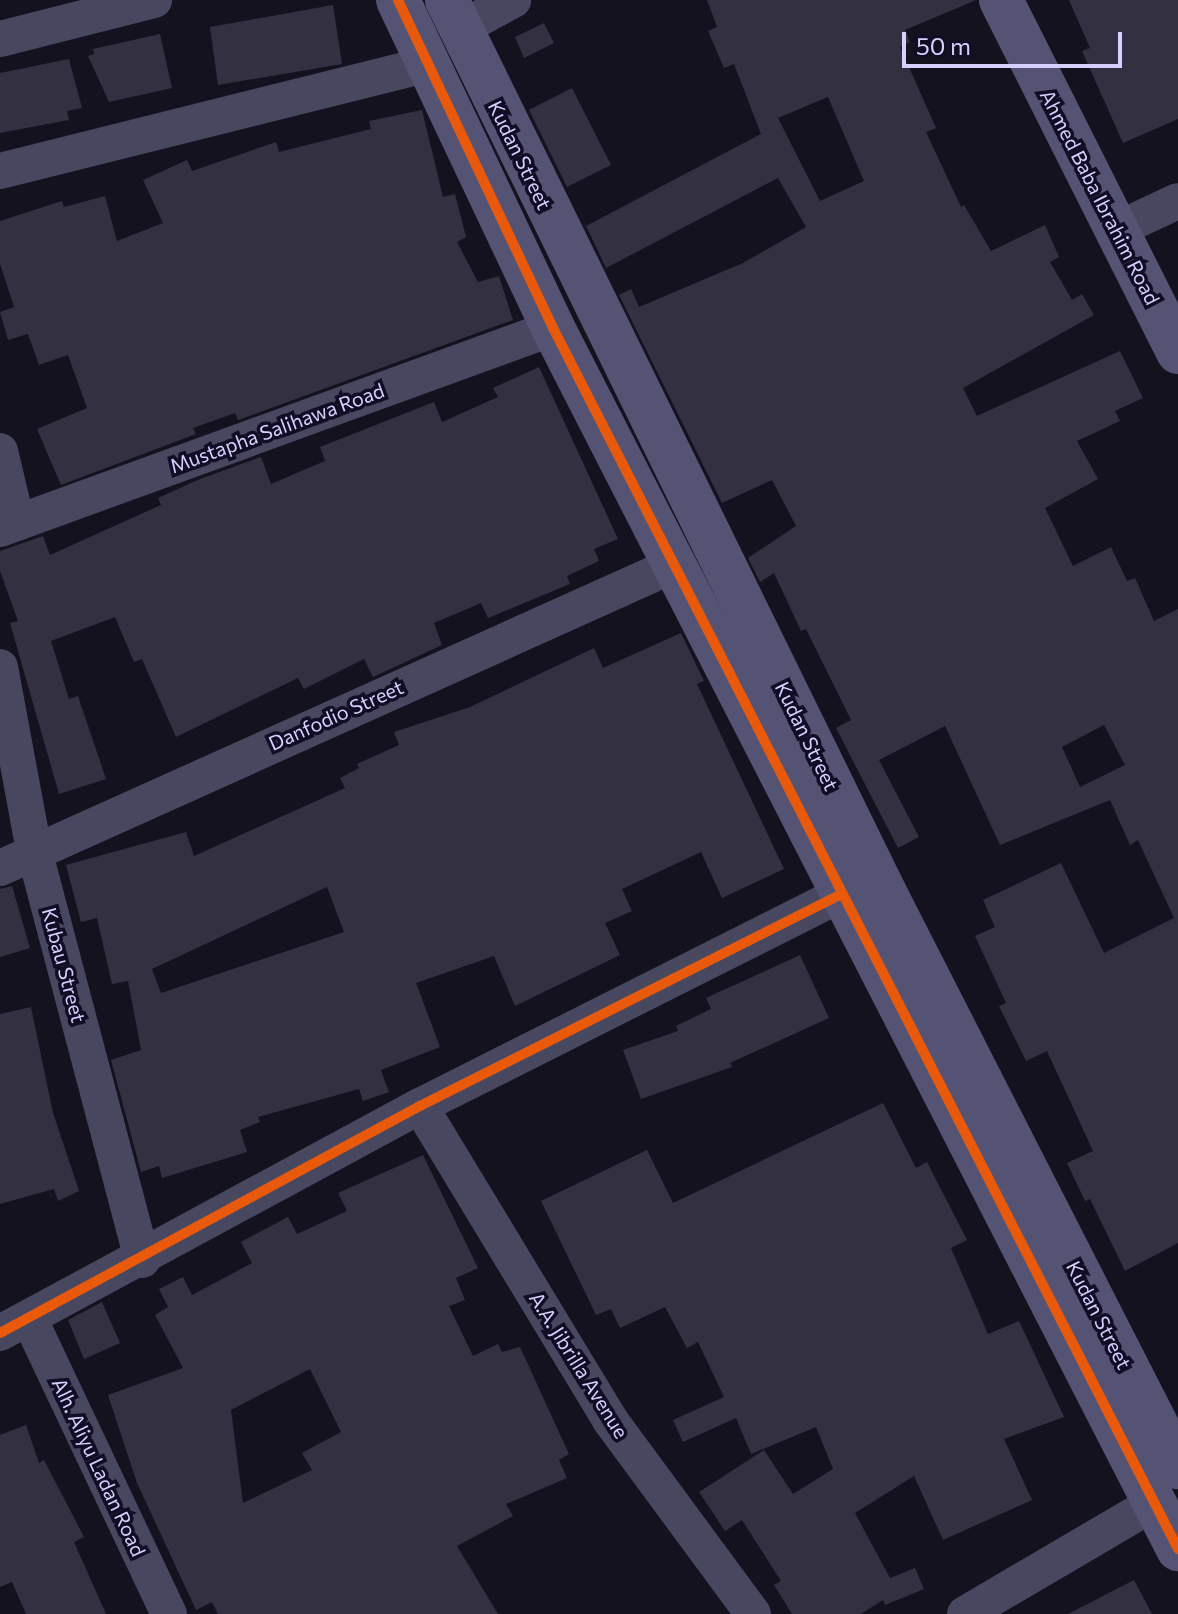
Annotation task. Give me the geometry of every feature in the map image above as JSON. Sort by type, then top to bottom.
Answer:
[{"type":"street","points":[[0,39],[154,0]]},
{"type":"street","points":[[398,0],[426,65],[553,328],[1178,1549]]},
{"type":"street","points":[[452,15],[513,0]]},
{"type":"street","name":"Ahmed Baba Ibrahim Road","points":[[1001,0],[1178,352]]},
{"type":"street","name":"Kudan Street","points":[[452,15],[884,891],[1178,1467]]},
{"type":"street","points":[[0,171],[426,65]]},
{"type":"street","points":[[1116,230],[1178,201]]},
{"type":"street","name":"Mustapha Salihawa Road","points":[[8,526],[553,328]]},
{"type":"street","points":[[0,451],[8,526]]},
{"type":"street","name":"Danfodio Street","points":[[0,868],[34,850],[674,565]]},
{"type":"street","name":"Kubau Street","points":[[0,667],[34,850],[142,1260]]},
{"type":"street","points":[[15,1327],[420,1106],[842,894]]},
{"type":"street","name":"A.A. Jibrilla Avenue","points":[[420,1106],[610,1420],[753,1614]]},
{"type":"street","name":"Alh. Aliyu Ladan Road","points":[[15,1327],[169,1614]]},
{"type":"street","points":[[965,1614],[1154,1503]]},
{"type":"building","points":[[707,0],[976,0],[905,30],[910,42],[900,47],[936,128],[926,132],[961,207],[964,205],[991,251],[1045,225],[1059,257],[1050,262],[1072,300],[1082,294],[1094,315],[963,388],[977,416],[1120,351],[1143,398],[1115,411],[1120,421],[1077,441],[1098,479],[1045,508],[1073,566],[1111,547],[1127,581],[1135,578],[1154,621],[1178,609],[1178,1243],[1125,1271],[1090,1199],[1085,1201],[1067,1163],[1093,1151],[1047,1051],[1026,1061],[999,1006],[1006,1003],[975,936],[995,927],[983,900],[1061,863],[1104,953],[1174,918],[1138,840],[1130,845],[1110,800],[1000,845],[945,726],[879,760],[919,837],[898,848],[836,728],[851,720],[806,629],[801,631],[774,573],[760,582],[748,558],[796,526],[772,480],[722,503],[619,295],[631,289],[639,307],[743,263],[806,227],[778,178],[606,268],[586,226],[761,134],[734,64],[724,68],[708,31],[717,27]],"holes":[[[828,97],[864,181],[820,201],[778,118]],[[1104,725],[1125,765],[1080,787],[1062,747]]]},
{"type":"building","points":[[1069,0],[1178,0],[1178,119],[1123,143],[1082,51],[1090,48]]},
{"type":"building","points":[[333,5],[342,64],[218,85],[210,27]]},
{"type":"building","points":[[544,23],[554,43],[524,58],[515,37]]},
{"type":"building","points":[[160,34],[172,88],[109,102],[88,56],[94,54],[93,49]]},
{"type":"building","points":[[69,59],[82,108],[67,111],[69,120],[0,133],[0,73]]},
{"type":"building","points":[[572,88],[611,165],[567,187],[529,110]]},
{"type":"building","points":[[422,110],[443,197],[455,194],[466,237],[457,242],[478,282],[499,276],[513,320],[238,420],[235,413],[193,428],[196,434],[61,485],[37,429],[87,408],[68,355],[39,365],[28,334],[8,340],[0,312],[14,307],[0,264],[0,221],[62,201],[64,207],[105,196],[117,241],[163,223],[143,180],[187,160],[192,171],[276,142],[279,152],[371,129],[369,121]]},
{"type":"building","points":[[539,367],[618,539],[594,549],[599,561],[567,576],[570,584],[488,618],[481,603],[434,623],[442,645],[373,677],[364,659],[304,689],[298,678],[176,737],[142,659],[134,662],[115,617],[51,641],[69,699],[78,696],[106,779],[59,794],[10,623],[18,621],[0,571],[0,551],[43,536],[50,555],[161,505],[158,498],[261,457],[271,484],[325,461],[320,447],[434,402],[442,422],[498,397],[493,388]]},
{"type":"building","points":[[681,633],[704,681],[697,684],[784,869],[722,898],[701,852],[622,889],[632,911],[605,923],[620,955],[515,1006],[494,956],[416,983],[440,1047],[381,1070],[389,1092],[363,1101],[359,1089],[258,1117],[260,1122],[240,1130],[247,1152],[162,1178],[159,1166],[141,1172],[111,1060],[141,1050],[128,981],[112,984],[97,918],[81,922],[66,865],[186,832],[194,856],[345,788],[340,778],[359,768],[357,764],[399,745],[394,732],[470,707],[594,648],[603,668]],"holes":[[[327,887],[344,932],[161,993],[152,969]]]},
{"type":"building","points":[[12,886],[30,948],[0,957],[0,889]]},
{"type":"building","points":[[800,955],[829,1018],[730,1063],[732,1067],[641,1099],[623,1050],[678,1031],[676,1026],[711,1009],[706,998]]},
{"type":"building","points":[[31,1007],[53,1113],[79,1191],[58,1201],[54,1189],[0,1204],[0,1014]]},
{"type":"building","points":[[883,1103],[916,1168],[927,1162],[967,1240],[951,1248],[988,1334],[1019,1321],[1064,1417],[1004,1439],[1032,1500],[943,1540],[914,1476],[855,1513],[890,1578],[915,1568],[924,1589],[885,1605],[883,1600],[861,1614],[792,1614],[774,1585],[781,1581],[742,1520],[725,1531],[699,1492],[764,1450],[793,1494],[833,1469],[816,1427],[751,1454],[736,1418],[683,1442],[673,1420],[724,1397],[698,1342],[687,1348],[665,1307],[620,1328],[611,1309],[596,1315],[541,1201],[647,1150],[673,1203]]},
{"type":"building","points":[[423,1155],[478,1268],[456,1278],[465,1300],[449,1306],[473,1356],[498,1344],[502,1352],[520,1347],[569,1454],[559,1460],[567,1478],[506,1504],[513,1516],[457,1546],[498,1614],[218,1614],[212,1602],[196,1610],[137,1483],[108,1395],[183,1368],[155,1315],[168,1307],[159,1289],[183,1277],[192,1295],[252,1263],[241,1242],[288,1217],[297,1234],[347,1211],[338,1193]],"holes":[[[310,1369],[341,1432],[302,1453],[312,1470],[243,1503],[231,1410]]]},
{"type":"building","points":[[102,1302],[120,1343],[84,1359],[68,1320]]},
{"type":"building","points":[[26,1425],[39,1463],[44,1460],[84,1537],[74,1542],[106,1614],[26,1614],[12,1582],[0,1587],[0,1435]]},
{"type":"building","points":[[1134,1580],[1152,1614],[1068,1614]]},
{"type":"cycle path","points":[[398,0],[553,328],[1178,1549]]},
{"type":"cycle path","points":[[0,1333],[420,1106],[842,894]]}]
